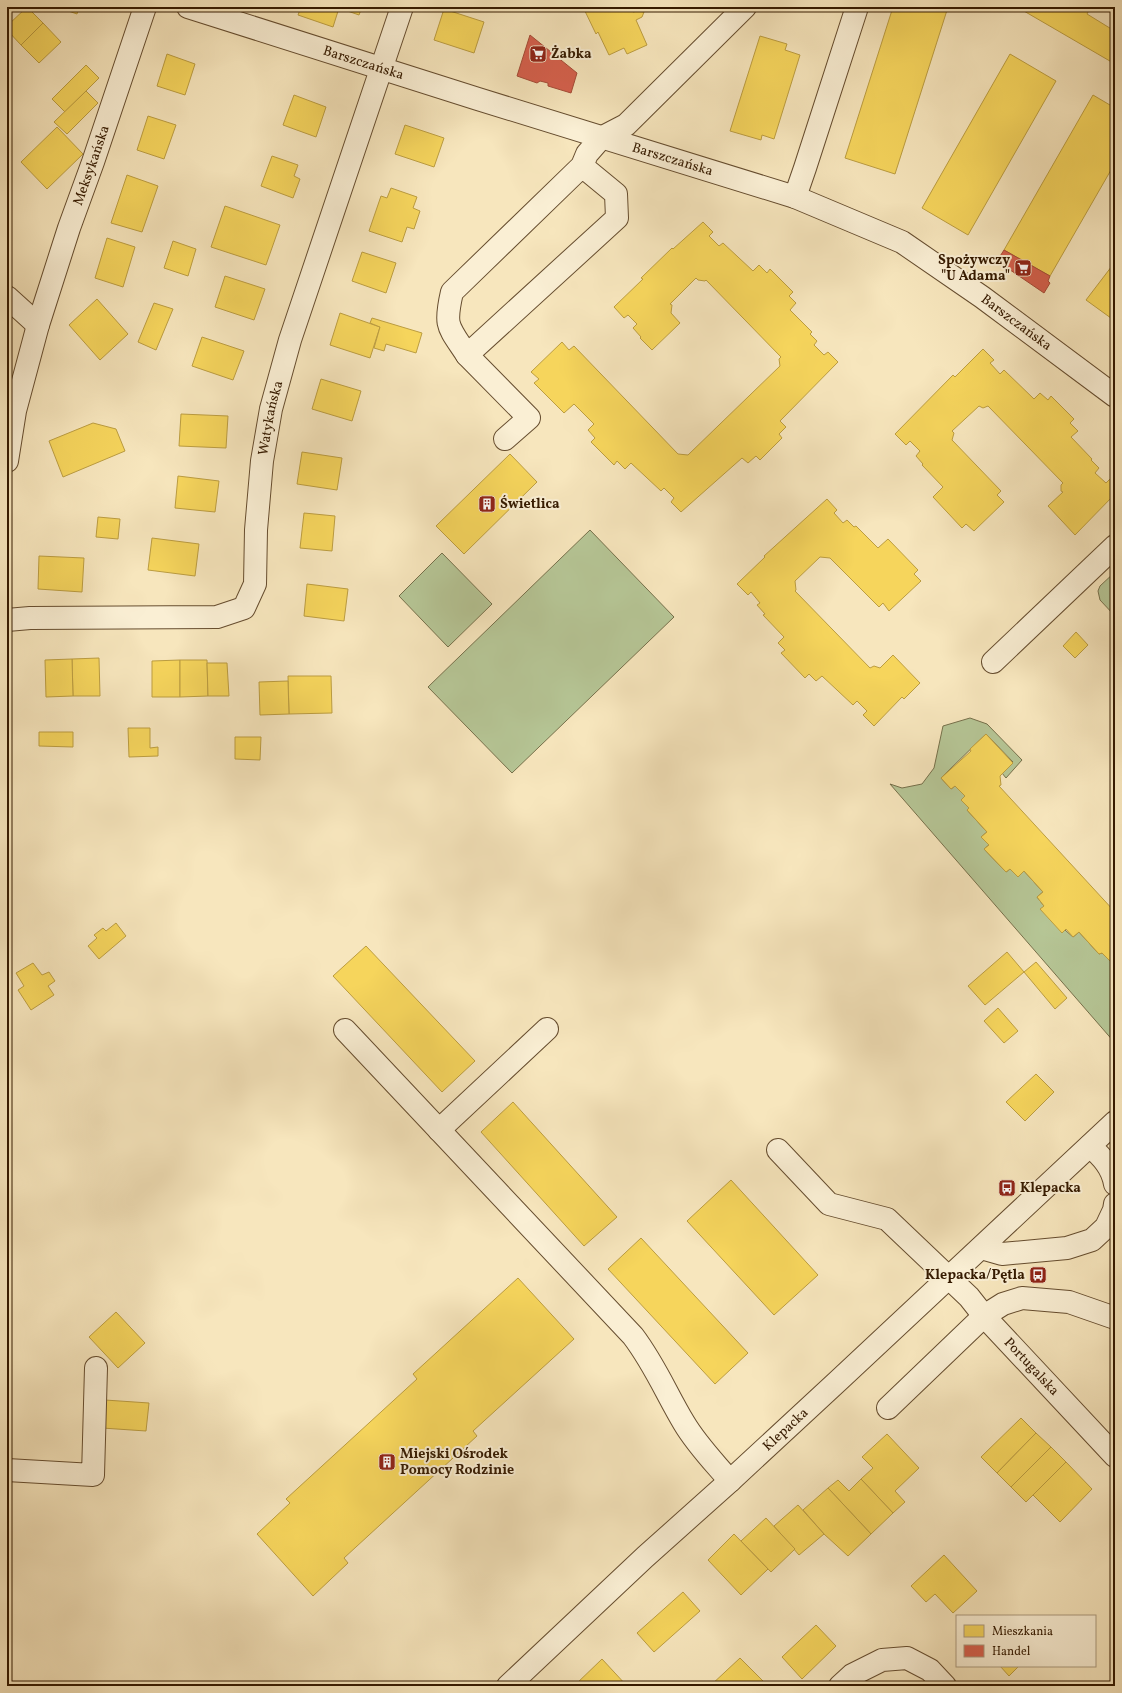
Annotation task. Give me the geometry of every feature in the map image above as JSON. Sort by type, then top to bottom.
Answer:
[{"type":"street","name":"Meksykańska","points":[[7,461],[15,411],[38,325],[69,228],[93,162],[145,7]]},
{"type":"street","name":"Barszczańska","points":[[188,7],[380,69],[428,82],[601,138],[795,197],[902,242],[982,297],[1115,396]]},
{"type":"street","name":"Watykańska","points":[[7,620],[30,618],[217,617],[244,608],[255,584],[256,530],[261,476],[271,409],[290,340],[402,7]]},
{"type":"street","points":[[505,439],[529,418],[467,355],[448,327],[447,313],[452,292],[582,166],[587,154],[601,138],[626,125],[745,7]]},
{"type":"street","points":[[795,197],[806,168],[857,7]]},
{"type":"street","points":[[467,355],[617,218],[616,194],[582,166]]},
{"type":"street","points":[[7,297],[38,325]]},
{"type":"street","points":[[992,662],[1115,546]]},
{"type":"street","points":[[439,1130],[547,1029]]},
{"type":"street","points":[[346,1030],[633,1336],[658,1372],[684,1423],[697,1443],[730,1481]]},
{"type":"street","name":"Klepacka","points":[[508,1686],[645,1557],[730,1481],[982,1248],[1115,1122]]},
{"type":"street","points":[[1090,1146],[1104,1158],[1113,1174],[1115,1184]]},
{"type":"street","name":"Portugalska","points":[[778,1150],[829,1204],[886,1219],[969,1298],[1115,1456]]},
{"type":"street","points":[[982,1248],[1002,1254],[1067,1248],[1092,1240],[1106,1227],[1114,1210],[1115,1204]]},
{"type":"street","points":[[888,1408],[984,1316],[1003,1304],[1022,1298],[1069,1302],[1115,1318]]},
{"type":"street","points":[[7,1470],[93,1475],[96,1368]]},
{"type":"street","points":[[840,1686],[852,1675],[882,1660],[907,1658],[930,1670],[945,1686]]},
{"type":"green space","points":[[590,530],[674,617],[512,773],[428,687]]},
{"type":"green space","points":[[442,553],[492,604],[448,647],[399,596]]},
{"type":"green space","points":[[1115,572],[1115,616],[1100,600],[1098,591],[1100,586]]},
{"type":"green space","points":[[970,718],[987,724],[1022,760],[1006,778],[1002,773],[1013,762],[986,734],[941,778],[951,789],[955,786],[965,796],[961,800],[969,808],[967,810],[987,832],[981,837],[989,845],[984,849],[1006,872],[1010,869],[1018,877],[1024,871],[1043,892],[1037,897],[1044,906],[1041,909],[1073,937],[1079,932],[1099,954],[1102,953],[1115,966],[1115,1043],[890,784],[902,788],[922,784],[934,768],[943,726]]},
{"type":"building: Mieszkania","points":[[27,7],[43,23],[21,45],[7,30],[7,26]]},
{"type":"building: Mieszkania","points":[[57,7],[79,7],[77,14]]},
{"type":"building: Mieszkania","points":[[301,7],[362,7],[359,15],[339,8],[333,27],[298,15]]},
{"type":"building: Mieszkania","points":[[583,7],[631,7],[633,12],[644,12],[642,17],[636,20],[647,45],[627,54],[624,48],[609,55],[598,32],[596,34]]},
{"type":"building: Mieszkania","points":[[893,7],[948,7],[895,174],[845,158]]},
{"type":"building: Mieszkania","points":[[1017,7],[1090,8],[1087,14],[1113,30],[1115,27],[1115,64]]},
{"type":"building: Mieszkania","points":[[444,9],[484,22],[474,53],[434,40]]},
{"type":"building: Mieszkania","points":[[43,23],[61,42],[39,63],[21,45]]},
{"type":"building: Mieszkania","points":[[760,36],[787,44],[785,50],[800,55],[774,139],[762,135],[761,140],[730,131]]},
{"type":"building: Mieszkania","points":[[167,54],[195,64],[185,95],[157,86]]},
{"type":"building: Mieszkania","points":[[1010,54],[1056,81],[968,235],[922,208]]},
{"type":"building: Mieszkania","points":[[86,65],[99,78],[65,112],[52,99]]},
{"type":"building: Mieszkania","points":[[86,91],[98,103],[67,134],[54,122]]},
{"type":"building: Mieszkania","points":[[294,95],[326,107],[316,137],[283,125]]},
{"type":"building: Mieszkania","points":[[1093,95],[1115,108],[1115,163],[1050,276],[1004,250]]},
{"type":"building: Mieszkania","points":[[148,116],[176,125],[164,159],[137,150]]},
{"type":"building: Mieszkania","points":[[405,125],[444,138],[434,167],[395,154]]},
{"type":"building: Mieszkania","points":[[57,127],[83,154],[47,189],[21,162]]},
{"type":"building: Mieszkania","points":[[272,156],[298,165],[294,176],[300,179],[293,198],[261,186]]},
{"type":"building: Mieszkania","points":[[127,175],[158,186],[142,232],[111,223]]},
{"type":"building: Mieszkania","points":[[391,188],[417,197],[413,208],[420,211],[414,229],[407,227],[402,242],[369,231],[381,196],[387,198]]},
{"type":"building: Mieszkania","points":[[225,206],[280,225],[266,265],[211,247]]},
{"type":"building: Mieszkania","points":[[703,222],[713,232],[709,236],[719,246],[723,243],[753,271],[759,265],[767,273],[770,269],[793,292],[789,296],[796,303],[790,310],[812,332],[810,334],[817,341],[814,345],[824,355],[828,352],[838,362],[780,421],[786,427],[779,434],[782,438],[760,460],[756,456],[748,463],[742,458],[681,512],[671,502],[674,498],[664,488],[661,491],[631,463],[625,469],[617,461],[614,465],[591,442],[595,438],[588,430],[594,424],[574,404],[564,413],[534,383],[539,379],[531,372],[562,342],[569,350],[574,346],[678,454],[688,455],[780,366],[779,359],[781,357],[706,280],[698,280],[696,278],[670,304],[672,305],[671,313],[680,323],[652,350],[640,338],[641,337],[633,328],[637,324],[628,315],[624,318],[614,307],[672,248],[673,249]]},
{"type":"building: Mieszkania","points":[[107,238],[135,247],[123,287],[95,278]]},
{"type":"building: Mieszkania","points":[[173,241],[196,249],[188,276],[164,268]]},
{"type":"building: Mieszkania","points":[[362,252],[396,263],[386,293],[352,281]]},
{"type":"building: Mieszkania","points":[[1115,262],[1115,321],[1086,300]]},
{"type":"building: Mieszkania","points":[[225,276],[265,289],[254,320],[215,307]]},
{"type":"building: Mieszkania","points":[[97,299],[128,334],[100,360],[69,325]]},
{"type":"building: Mieszkania","points":[[154,303],[173,309],[156,350],[138,342]]},
{"type":"building: Mieszkania","points":[[340,313],[380,327],[370,358],[330,345]]},
{"type":"building: Mieszkania","points":[[372,318],[422,333],[416,353],[386,344],[384,351],[374,348],[380,327],[370,323]]},
{"type":"building: Mieszkania","points":[[202,337],[244,351],[233,380],[192,366]]},
{"type":"building: Mieszkania","points":[[983,349],[994,360],[990,363],[1000,374],[1004,370],[1034,399],[1040,393],[1048,400],[1051,396],[1074,419],[1070,423],[1078,431],[1071,437],[1099,468],[1095,473],[1106,483],[1110,479],[1115,485],[1115,494],[1075,535],[1048,506],[1063,492],[1061,491],[1061,485],[1063,483],[988,406],[983,408],[979,406],[952,431],[954,433],[952,440],[1001,491],[997,495],[1004,502],[974,531],[966,524],[962,528],[933,497],[943,487],[922,465],[923,464],[916,456],[920,451],[910,441],[906,445],[895,434],[953,375],[955,377]]},
{"type":"building: Mieszkania","points":[[321,379],[361,391],[352,421],[312,409]]},
{"type":"building: Mieszkania","points":[[181,414],[228,416],[226,448],[179,446]]},
{"type":"building: Mieszkania","points":[[93,423],[116,429],[125,451],[63,477],[49,441]]},
{"type":"building: Mieszkania","points":[[302,452],[342,458],[337,490],[297,484]]},
{"type":"building: Mieszkania","name":"Świetlica","points":[[510,454],[537,482],[464,554],[436,526]]},
{"type":"building: Mieszkania","points":[[178,476],[219,481],[215,512],[175,508]]},
{"type":"building: Mieszkania","points":[[827,499],[837,510],[834,513],[843,523],[847,520],[854,527],[856,526],[878,548],[888,539],[918,570],[914,574],[921,581],[889,611],[883,603],[879,607],[830,558],[820,557],[795,581],[795,591],[870,668],[874,666],[880,668],[893,655],[920,683],[904,699],[902,697],[874,726],[863,715],[867,711],[857,701],[853,705],[822,676],[816,681],[809,674],[805,678],[781,653],[785,650],[778,643],[784,637],[763,615],[765,614],[757,605],[760,603],[751,592],[748,595],[737,584],[765,557],[764,556]]},
{"type":"building: Mieszkania","points":[[304,513],[335,516],[332,551],[300,548]]},
{"type":"building: Mieszkania","points":[[98,517],[120,519],[118,539],[96,537]]},
{"type":"building: Mieszkania","points":[[152,538],[199,544],[195,576],[148,570]]},
{"type":"building: Mieszkania","points":[[39,556],[84,558],[82,592],[38,589]]},
{"type":"building: Mieszkania","points":[[307,584],[348,589],[344,621],[304,616]]},
{"type":"building: Mieszkania","points":[[1076,632],[1088,645],[1075,658],[1063,646]]},
{"type":"building: Mieszkania","points":[[99,658],[100,696],[73,696],[72,659]]},
{"type":"building: Mieszkania","points":[[72,659],[73,696],[46,697],[45,660]]},
{"type":"building: Mieszkania","points":[[180,660],[180,697],[152,697],[152,661]]},
{"type":"building: Mieszkania","points":[[180,660],[207,660],[208,696],[180,697]]},
{"type":"building: Mieszkania","points":[[207,663],[227,663],[229,696],[208,696]]},
{"type":"building: Mieszkania","points":[[288,676],[331,676],[332,713],[289,714]]},
{"type":"building: Mieszkania","points":[[288,681],[289,714],[260,715],[259,682]]},
{"type":"building: Mieszkania","points":[[128,728],[150,728],[150,748],[158,747],[158,756],[129,757]]},
{"type":"building: Mieszkania","points":[[39,732],[73,732],[73,747],[39,746]]},
{"type":"building: Mieszkania","points":[[986,734],[1013,763],[1000,776],[1001,785],[999,786],[1115,912],[1115,966],[1102,953],[1099,954],[1079,932],[1073,937],[1066,929],[1062,933],[1040,909],[1044,906],[1037,897],[1043,892],[1024,871],[1018,877],[1010,869],[1006,872],[984,849],[989,845],[981,837],[987,832],[967,810],[969,808],[961,800],[965,796],[955,786],[951,789],[941,778],[971,751],[970,749]]},
{"type":"building: Mieszkania","points":[[235,737],[261,737],[260,760],[235,759]]},
{"type":"building: Mieszkania","points":[[116,923],[126,936],[99,959],[88,946],[97,938],[94,935],[103,928],[106,931]]},
{"type":"building: Mieszkania","points":[[366,946],[475,1061],[442,1092],[333,976]]},
{"type":"building: Mieszkania","points":[[1007,952],[1024,972],[985,1005],[968,986]]},
{"type":"building: Mieszkania","points":[[1036,962],[1067,998],[1055,1009],[1024,972]]},
{"type":"building: Mieszkania","points":[[33,963],[42,975],[49,972],[55,981],[48,986],[54,995],[31,1010],[18,990],[24,986],[16,973]]},
{"type":"building: Mieszkania","points":[[998,1008],[1018,1031],[1004,1043],[984,1021]]},
{"type":"building: Mieszkania","points":[[1036,1074],[1054,1092],[1025,1121],[1006,1102]]},
{"type":"building: Mieszkania","points":[[513,1102],[617,1217],[584,1246],[481,1132]]},
{"type":"building: Mieszkania","points":[[731,1180],[818,1275],[774,1315],[687,1221]]},
{"type":"building: Mieszkania","points":[[641,1238],[748,1353],[715,1384],[608,1269]]},
{"type":"building: Mieszkania","name":"Miejski Ośrodek Pomocy Rodzinie","points":[[518,1278],[574,1339],[473,1431],[477,1436],[344,1558],[348,1563],[313,1596],[257,1534],[290,1503],[286,1499],[417,1379],[413,1374]]},
{"type":"building: Mieszkania","points":[[116,1312],[145,1343],[118,1368],[89,1337]]},
{"type":"building: Mieszkania","points":[[105,1400],[149,1403],[146,1431],[102,1428]]},
{"type":"building: Mieszkania","points":[[1021,1418],[1036,1433],[997,1473],[981,1457]]},
{"type":"building: Mieszkania","points":[[1036,1433],[1051,1447],[1011,1487],[997,1473]]},
{"type":"building: Mieszkania","points":[[887,1434],[919,1468],[895,1491],[905,1502],[893,1513],[861,1479],[873,1468],[862,1457]]},
{"type":"building: Mieszkania","points":[[1051,1447],[1066,1462],[1026,1502],[1011,1487]]},
{"type":"building: Mieszkania","points":[[1066,1462],[1092,1489],[1060,1522],[1033,1495]]},
{"type":"building: Mieszkania","points":[[861,1479],[893,1513],[871,1534],[828,1488],[838,1480],[849,1491]]},
{"type":"building: Mieszkania","points":[[828,1488],[871,1534],[848,1556],[824,1534],[803,1510]]},
{"type":"building: Mieszkania","points":[[798,1505],[824,1534],[799,1555],[774,1526]]},
{"type":"building: Mieszkania","points":[[766,1518],[795,1549],[771,1572],[741,1541]]},
{"type":"building: Mieszkania","points":[[734,1534],[768,1569],[741,1595],[708,1560]]},
{"type":"building: Mieszkania","points":[[944,1555],[977,1591],[953,1613],[935,1594],[926,1602],[911,1586]]},
{"type":"building: Mieszkania","points":[[683,1592],[700,1611],[654,1652],[637,1633]]},
{"type":"building: Mieszkania","points":[[816,1625],[836,1646],[802,1679],[782,1657]]},
{"type":"building: Mieszkania","points":[[740,1658],[768,1686],[710,1686]]},
{"type":"building: Mieszkania","points":[[602,1659],[627,1686],[574,1686]]},
{"type":"building: Mieszkania","points":[[1001,1667],[1018,1667],[1009,1676]]},
{"type":"building: Handel","name":"Żabka","points":[[530,35],[577,73],[571,93],[548,86],[548,83],[540,81],[537,83],[517,76]]},
{"type":"building: Handel","name":"Spożywczy \"U Adama\"","points":[[1004,250],[1050,276],[1048,281],[1050,283],[1044,293],[997,261]]},
{"type":"place","name":"Żabka","points":[[538,54]]},
{"type":"place","name":"Spożywczy \"U Adama\"","points":[[1023,268]]},
{"type":"place","name":"Świetlica","points":[[487,504]]},
{"type":"place","name":"Klepacka","points":[[1007,1188]]},
{"type":"place","name":"Klepacka/Pętla","points":[[1038,1275]]},
{"type":"place","name":"Miejski Ośrodek Pomocy Rodzinie","points":[[387,1462]]}]
